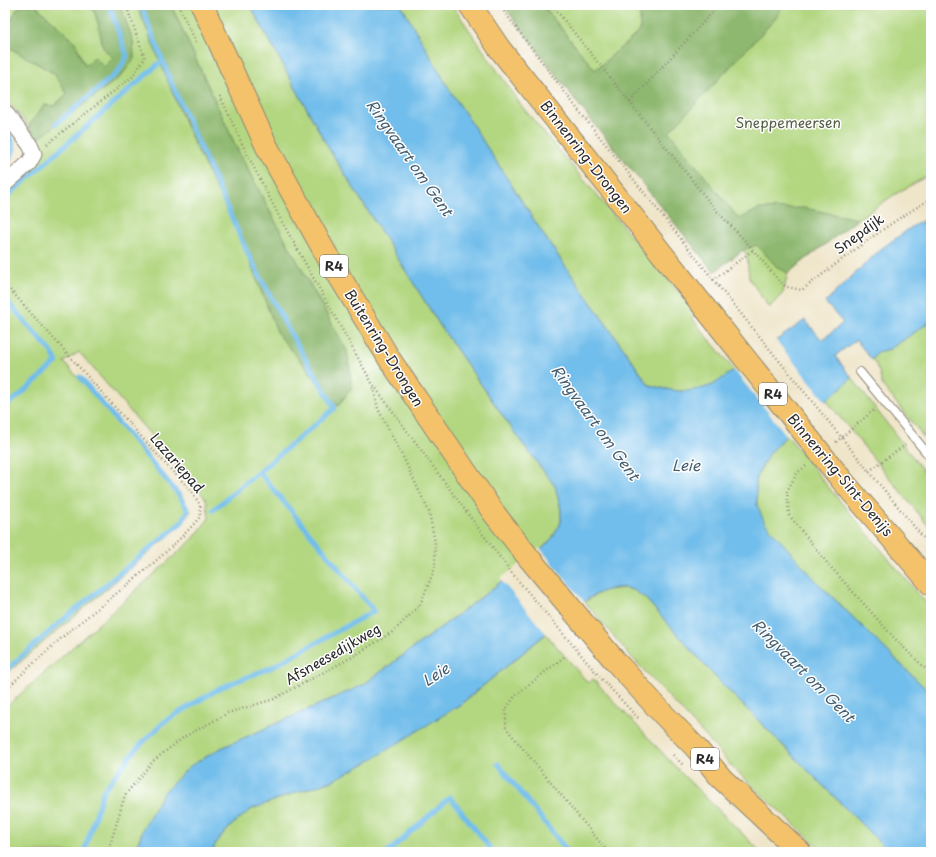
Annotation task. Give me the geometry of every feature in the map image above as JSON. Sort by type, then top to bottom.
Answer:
[{"type":"highway","name":"Buitenring-Drongen","points":[[202,5],[267,147],[326,254],[390,360],[493,512],[528,558],[614,661],[697,749],[722,779],[800,852]]},
{"type":"highway","name":"Binnenring-Drongen","points":[[470,5],[499,48],[706,308]]},
{"type":"highway","name":"Binnenring-Sint-Denijs","points":[[706,308],[840,479],[931,584]]},
{"type":"street","points":[[5,112],[30,145],[34,154],[29,163],[5,184]]},
{"type":"lane","points":[[860,372],[931,458]]},
{"type":"path","points":[[34,154],[132,77],[145,58],[126,5]]},
{"type":"path","points":[[498,5],[579,111],[713,280],[931,547]]},
{"type":"path","points":[[552,5],[715,209],[753,250],[713,280]]},
{"type":"path","points":[[630,102],[719,5]]},
{"type":"path","name":"Snepdijk","points":[[753,250],[779,281],[787,288],[802,290],[871,236],[908,211],[931,199]]},
{"type":"path","name":"Lazariepad","points":[[5,284],[171,470],[191,490],[200,504],[200,516],[193,525],[116,594],[71,630],[5,690]]},
{"type":"path","name":"Afsneesedijkweg","points":[[108,852],[125,795],[153,761],[184,737],[228,713],[274,699],[354,656],[394,631],[420,605],[434,568],[435,542],[429,512],[378,409],[372,383],[516,578],[598,675]]},
{"type":"path","points":[[833,445],[885,401]]},
{"type":"path","points":[[868,470],[915,438]]},
{"type":"path","points":[[809,464],[797,473],[787,491],[789,514],[833,570],[897,641],[931,674]]},
{"type":"path","points":[[564,657],[515,696],[506,709],[506,728],[608,852]]},
{"type":"green space","points":[[5,5],[24,5],[17,9],[11,48],[55,74],[67,94],[54,106],[44,105],[29,126],[5,98]]},
{"type":"green space","points":[[24,5],[35,5],[75,42],[85,66],[94,57],[104,67],[113,58],[103,48],[98,23],[92,5],[120,5],[133,41],[134,59],[122,75],[34,142],[29,126],[44,105],[54,106],[67,94],[55,74],[10,48],[6,30],[17,9]]},
{"type":"green space","points":[[35,5],[92,5],[113,58],[104,67],[85,66],[75,42]]},
{"type":"green space","points":[[120,5],[137,5],[188,130],[241,240],[338,405],[352,387],[347,351],[238,151],[171,5],[250,5],[329,149],[441,327],[519,439],[555,486],[561,509],[561,522],[553,537],[545,546],[483,596],[363,685],[219,749],[144,826],[135,852],[5,852],[5,708],[193,539],[209,518],[206,499],[79,352],[64,362],[164,476],[191,511],[178,528],[5,675],[5,193],[38,160],[34,142],[122,75],[133,41]]},
{"type":"green space","points":[[137,5],[171,5],[238,151],[347,351],[352,387],[338,406],[278,334],[241,240],[188,130]]},
{"type":"green space","points":[[401,5],[452,5],[523,108],[697,314],[692,318],[735,371],[713,385],[694,391],[674,390],[649,385],[547,240],[448,87]]},
{"type":"green space","points":[[503,5],[542,5],[595,70],[640,31],[640,5],[782,5],[779,15],[669,132],[739,219],[759,209],[804,208],[858,219],[788,273],[777,267],[757,245],[743,250],[714,272],[582,109]]},
{"type":"green space","name":"Sneppemeersen","points":[[543,5],[931,5],[931,174],[897,193],[858,219],[788,273],[783,293],[769,308],[749,278],[747,255],[623,107]]},
{"type":"green space","points":[[931,321],[931,446],[882,385],[879,372],[872,360],[877,352],[890,349]]},
{"type":"green space","points":[[852,378],[931,481],[931,529],[826,400]]},
{"type":"green space","points":[[787,435],[829,488],[931,609],[931,694],[818,583],[764,523],[757,505],[756,483],[758,473],[769,454]]},
{"type":"green space","points":[[623,588],[634,590],[645,598],[719,681],[889,852],[824,852],[733,768],[626,651],[585,602],[602,591]]},
{"type":"green space","points":[[546,634],[588,683],[593,679],[685,777],[761,852],[212,852],[217,841],[233,824],[252,809],[299,791],[330,782],[461,704]]},
{"type":"water","points":[[250,5],[401,5],[448,87],[547,240],[649,385],[667,389],[688,391],[713,385],[805,320],[822,340],[843,323],[825,302],[882,248],[913,226],[931,216],[931,321],[890,349],[877,352],[872,360],[856,340],[835,356],[852,378],[787,435],[769,454],[758,473],[756,483],[757,505],[765,523],[818,583],[931,694],[931,852],[889,852],[719,681],[645,598],[635,591],[617,588],[605,591],[589,598],[461,704],[366,763],[330,782],[297,792],[252,809],[233,824],[217,841],[212,852],[135,852],[144,826],[163,793],[190,766],[219,749],[363,685],[483,596],[545,546],[553,537],[561,522],[561,509],[555,486],[519,439],[441,327],[329,149]]},
{"type":"pier","points":[[775,339],[826,402],[788,437],[733,369]]},
{"type":"pier","points":[[540,548],[586,604],[548,636],[500,579]]},
{"type":"waterway","points":[[56,124],[118,72],[127,56],[109,5]]},
{"type":"waterway","points":[[141,5],[171,82],[248,254],[289,331],[335,408],[213,510]]},
{"type":"waterway","points":[[5,198],[163,60]]},
{"type":"waterway","points":[[5,129],[11,137],[14,149],[7,163]]},
{"type":"waterway","points":[[5,299],[51,351],[57,362],[19,396],[5,406]]},
{"type":"waterway","points":[[5,671],[57,625],[182,522],[188,510],[179,495],[80,377]]},
{"type":"waterway","points":[[84,852],[103,791],[137,748],[165,721],[220,688],[272,667],[374,611],[259,472]]},
{"type":"waterway","points":[[498,764],[568,852]]},
{"type":"waterway","points":[[388,852],[450,797],[493,852]]},
{"type":"water label","name":"Ringvaart om Gent","points":[[409,158]]},
{"type":"water label","name":"Ringvaart om Gent","points":[[595,423]]},
{"type":"water label","name":"Leie","points":[[686,466]]},
{"type":"water label","name":"Ringvaart om Gent","points":[[803,671]]},
{"type":"water label","name":"Leie","points":[[436,675]]}]
